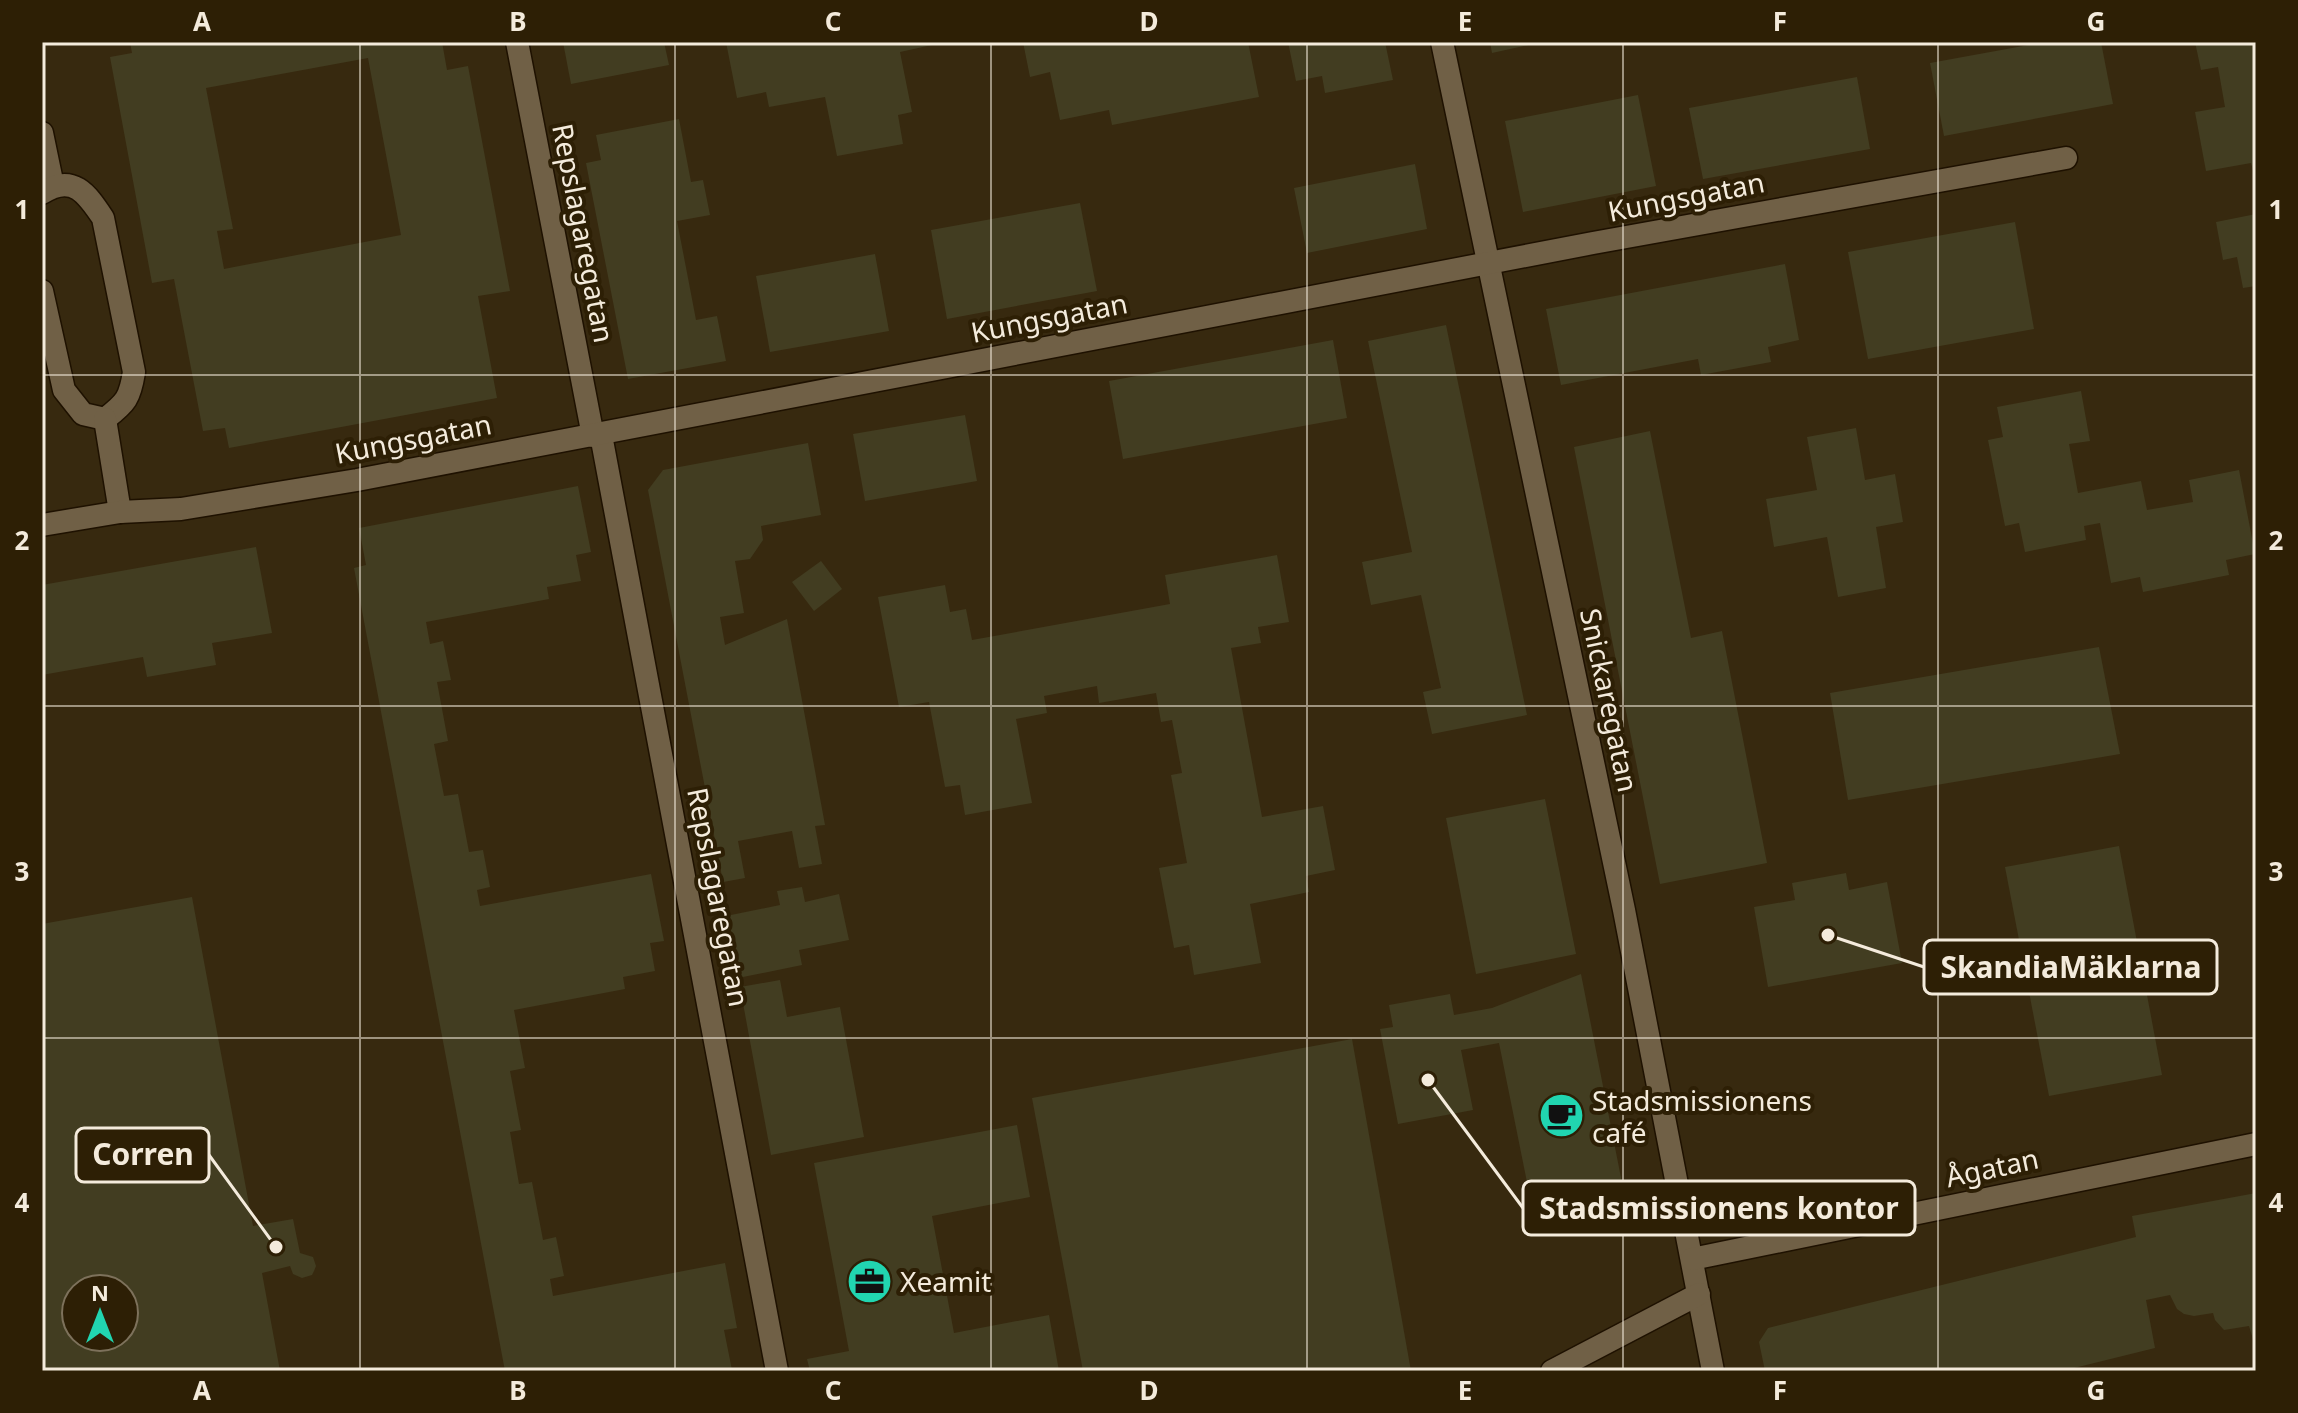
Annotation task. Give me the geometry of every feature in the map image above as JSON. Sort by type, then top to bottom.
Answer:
[{"type":"street","name":"Repslagaregatan","points":[[517,42],[597,436],[777,1371]]},
{"type":"street","name":"Snickaregatan","points":[[1442,42],[1624,910],[1713,1371]]},
{"type":"street","points":[[42,133],[48,189],[68,185],[79,189],[90,198],[103,218],[134,372],[131,392],[123,405],[105,419]]},
{"type":"street","name":"Kungsgatan","points":[[42,525],[120,512],[181,509],[597,436],[1488,264],[2066,158]]},
{"type":"street","points":[[42,291],[64,390],[83,414],[105,419]]},
{"type":"street","points":[[105,419],[120,512]]},
{"type":"street","name":"Ågatan","points":[[1692,1259],[2256,1144]]},
{"type":"street","points":[[1552,1371],[1699,1294]]},
{"type":"building","points":[[130,42],[442,42],[447,70],[468,66],[510,291],[478,296],[497,398],[229,448],[225,428],[203,431],[174,279],[152,283],[110,57],[132,53]],"holes":[[[368,58],[401,235],[224,269],[217,231],[233,229],[206,88]]]},
{"type":"building","points":[[563,42],[664,42],[669,65],[571,84]]},
{"type":"building","points":[[726,42],[931,42],[932,45],[900,52],[912,112],[898,115],[903,144],[837,156],[825,97],[769,107],[766,92],[737,98]]},
{"type":"building","points":[[1023,42],[1248,42],[1259,97],[1112,125],[1109,110],[1060,120],[1050,72],[1030,77]]},
{"type":"building","points":[[1288,42],[1385,42],[1393,80],[1325,93],[1322,76],[1296,81]]},
{"type":"building","points":[[1490,42],[1538,42],[1538,43],[1492,53]]},
{"type":"building","points":[[2045,42],[2101,42],[2113,104],[1944,136],[1930,63]]},
{"type":"building","points":[[2195,42],[2256,42],[2256,181],[2251,163],[2206,171],[2195,112],[2225,107],[2218,67],[2201,70]]},
{"type":"building","points":[[1857,77],[1870,149],[1703,179],[1689,108]]},
{"type":"building","points":[[1638,95],[1656,186],[1523,212],[1505,121]]},
{"type":"building","points":[[679,119],[691,182],[703,180],[710,215],[677,221],[696,320],[717,316],[726,361],[628,379],[586,163],[601,160],[596,135]]},
{"type":"building","points":[[1415,164],[1427,229],[1307,253],[1294,188]]},
{"type":"building","points":[[1080,203],[1097,291],[947,319],[931,230]]},
{"type":"building","points":[[2256,214],[2256,286],[2243,288],[2237,257],[2223,260],[2216,222]]},
{"type":"building","points":[[2015,222],[2034,329],[1868,359],[1848,252]]},
{"type":"building","points":[[875,254],[889,331],[770,352],[756,276]]},
{"type":"building","points":[[1785,264],[1799,340],[1768,347],[1771,362],[1701,375],[1698,359],[1561,385],[1546,309]]},
{"type":"building","points":[[1446,325],[1527,715],[1432,734],[1423,692],[1441,688],[1421,595],[1371,605],[1362,562],[1412,552],[1368,341]]},
{"type":"building","points":[[1333,340],[1347,418],[1123,459],[1109,381]]},
{"type":"building","points":[[2081,391],[2090,441],[2069,444],[2078,493],[2141,481],[2147,510],[2193,502],[2189,480],[2239,470],[2255,554],[2226,560],[2229,575],[2143,592],[2140,577],[2111,583],[2100,523],[2084,526],[2086,540],[2025,552],[2019,523],[2005,526],[1988,440],[2003,437],[1997,407]]},
{"type":"building","points":[[965,415],[977,481],[865,501],[853,434]]},
{"type":"building","points":[[1856,428],[1865,480],[1895,474],[1903,522],[1876,527],[1886,588],[1838,597],[1827,537],[1774,547],[1766,499],[1817,490],[1807,437]]},
{"type":"building","points":[[1650,431],[1691,638],[1722,631],[1767,863],[1660,884],[1574,447]]},
{"type":"building","points":[[808,443],[821,515],[761,526],[763,540],[750,559],[735,561],[744,613],[720,617],[725,645],[787,619],[825,825],[815,826],[822,864],[799,868],[792,831],[738,841],[745,878],[723,882],[648,490],[663,470]]},
{"type":"building","points":[[578,486],[591,552],[576,555],[581,581],[547,587],[549,599],[426,622],[430,644],[443,641],[451,680],[437,682],[448,741],[434,744],[444,796],[458,794],[469,852],[483,850],[490,887],[477,890],[480,906],[651,874],[664,941],[650,943],[655,971],[623,977],[625,989],[514,1010],[525,1068],[510,1071],[521,1130],[510,1132],[519,1184],[532,1182],[543,1240],[556,1237],[564,1276],[550,1279],[553,1296],[725,1263],[737,1328],[724,1330],[732,1370],[728,1371],[505,1371],[354,568],[366,565],[359,528]]},
{"type":"building","points":[[256,547],[272,633],[212,643],[216,665],[147,677],[143,657],[42,675],[42,585]]},
{"type":"building","points":[[1277,555],[1289,622],[1258,627],[1261,643],[1231,648],[1262,817],[1323,806],[1335,870],[1306,876],[1309,892],[1250,904],[1261,963],[1194,975],[1189,945],[1174,948],[1159,868],[1187,863],[1171,775],[1182,773],[1172,720],[1161,722],[1156,693],[1099,703],[1097,686],[1044,696],[1047,713],[1016,719],[1032,803],[965,815],[960,785],[945,787],[929,702],[899,707],[878,597],[945,585],[950,612],[966,609],[972,640],[1170,604],[1165,575]]},
{"type":"building","points":[[821,561],[842,589],[814,611],[792,582]]},
{"type":"building","points":[[2099,647],[2120,754],[1848,800],[1830,693]]},
{"type":"building","points":[[1545,799],[1576,954],[1476,974],[1446,818]]},
{"type":"building","points":[[2119,846],[2162,1075],[2049,1096],[2005,867]]},
{"type":"building","points":[[1846,873],[1849,890],[1887,882],[1902,963],[1768,987],[1754,907],[1795,900],[1792,883]]},
{"type":"building","points":[[802,887],[805,902],[839,894],[849,940],[799,950],[802,965],[738,978],[726,916],[780,905],[777,891]]},
{"type":"building","points":[[192,897],[253,1226],[293,1219],[300,1253],[313,1257],[316,1266],[312,1275],[302,1278],[293,1274],[290,1266],[262,1273],[280,1371],[42,1371],[42,924]]},
{"type":"building","name":"Stadsmissionens café","points":[[1581,974],[1623,1188],[1592,1195],[1595,1211],[1566,1217],[1562,1200],[1532,1207],[1499,1043],[1461,1050],[1473,1110],[1398,1124],[1380,1029],[1393,1027],[1389,1005],[1450,994],[1454,1015],[1492,1008]]},
{"type":"building","points":[[780,980],[787,1017],[840,1007],[864,1137],[771,1155],[740,987]]},
{"type":"building","points":[[1352,1039],[1411,1371],[1083,1371],[1032,1098]]},
{"type":"building","points":[[1017,1125],[1030,1197],[932,1216],[954,1333],[1049,1315],[1059,1371],[810,1371],[807,1359],[849,1351],[814,1163]]},
{"type":"building","points":[[2256,1193],[2256,1349],[2249,1326],[2224,1330],[2213,1313],[2184,1314],[2177,1309],[2170,1295],[2146,1300],[2155,1348],[2062,1371],[1765,1371],[1759,1342],[1768,1328],[2136,1237],[2132,1216]]},
{"type":"place","name":"SkandiaMäklarna","points":[[1828,935]]},
{"type":"place","name":"Stadsmissionens kontor","points":[[1428,1080]]},
{"type":"place","name":"Stadsmissionens café","points":[[1561,1116]]},
{"type":"place","name":"Corren","points":[[276,1247]]},
{"type":"place","name":"Xeamit","points":[[869,1281]]}]
